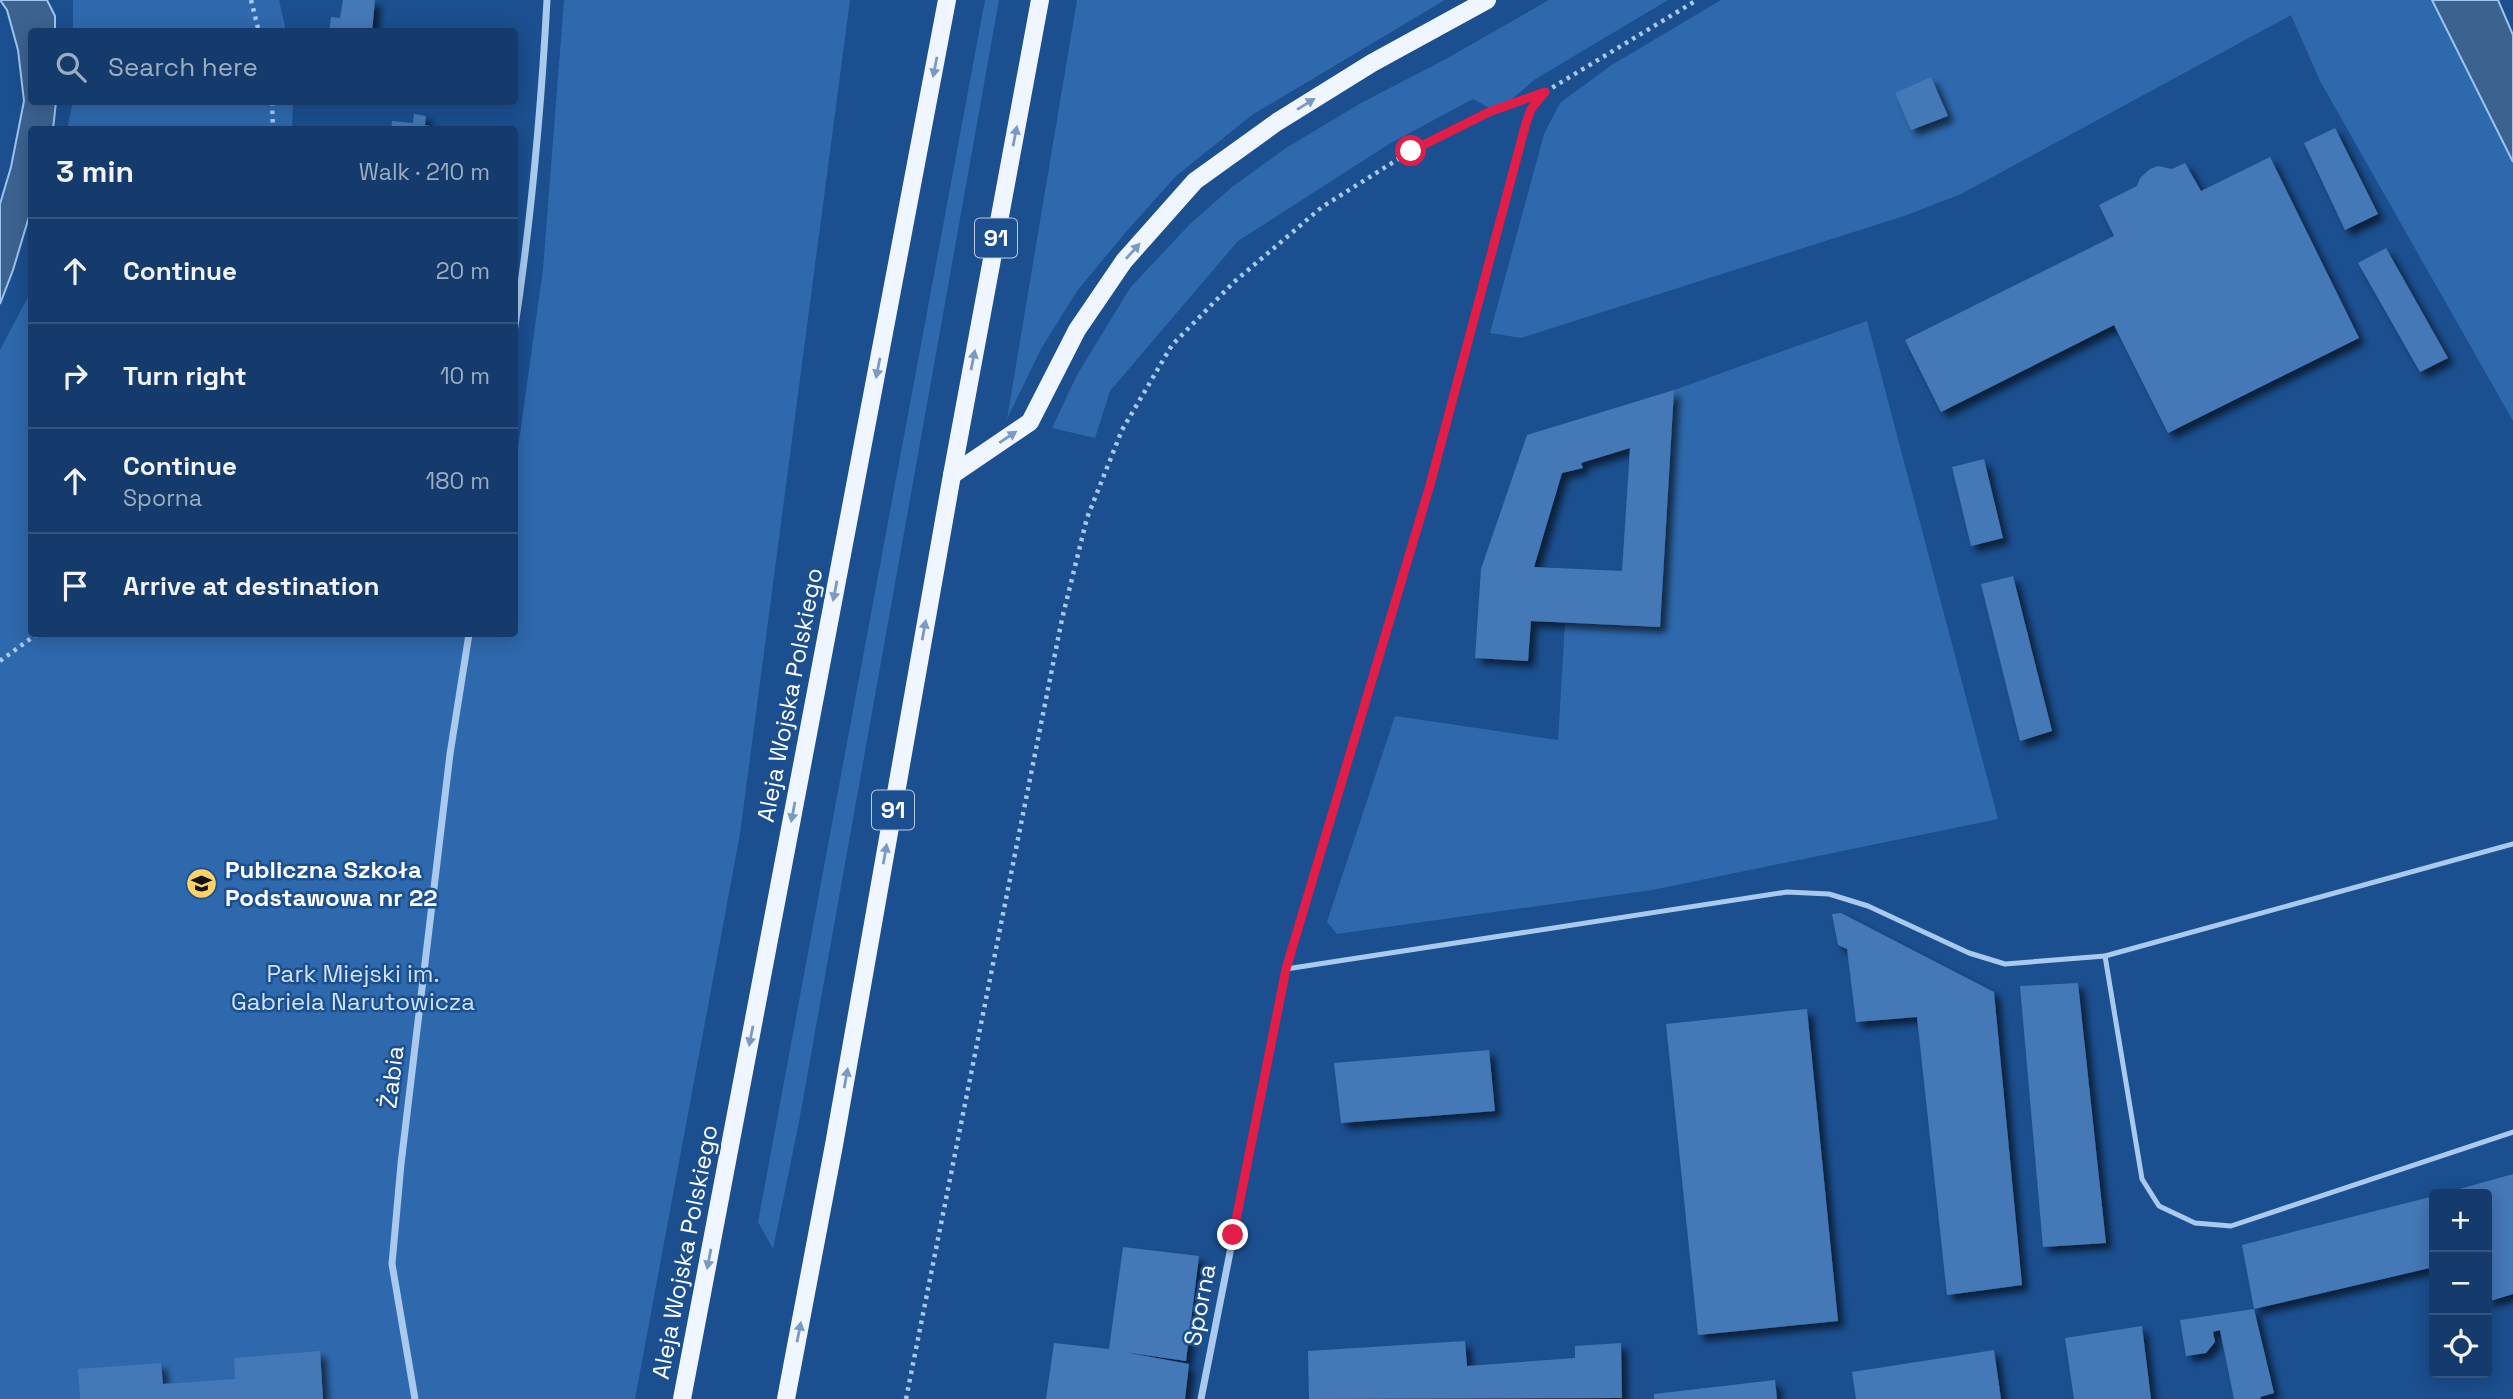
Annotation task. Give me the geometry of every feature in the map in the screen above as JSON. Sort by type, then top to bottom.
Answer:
[{"type":"main road","name":"Aleja Wojska Polskiego","points":[[682,1399],[947,0]]},
{"type":"main road","name":"91","points":[[786,1399],[1040,0]]},
{"type":"main road","points":[[952,475],[1030,422],[1077,330],[1124,261],[1195,181],[1278,122],[1360,70],[1487,0]]},
{"type":"street","points":[[518,308],[525,266],[542,88],[547,0]]},
{"type":"street","name":"Sporna","points":[[1201,1399],[1286,969],[1430,485],[1526,123]]},
{"type":"street","name":"Żabia","points":[[415,1399],[392,1264],[401,1164],[450,754],[468,637]]},
{"type":"lane","points":[[1286,969],[1787,892],[1829,894],[1868,906],[1969,953],[2005,964],[2105,956],[2513,844]]},
{"type":"lane","points":[[2105,956],[2142,1179],[2160,1206],[2195,1223],[2231,1226],[2513,1132]]},
{"type":"path","points":[[251,0],[258,28]]},
{"type":"path","points":[[1522,100],[1545,92],[1697,0]]},
{"type":"path","points":[[1526,123],[1531,109],[1545,92]]},
{"type":"path","points":[[906,1399],[1062,619],[1087,518],[1122,429],[1172,345],[1234,282],[1322,207],[1411,151],[1489,112],[1511,104]]},
{"type":"path","points":[[272,105],[273,126]]},
{"type":"path","points":[[0,661],[33,637]]},
{"type":"green space","points":[[73,0],[279,0],[285,28],[73,28]]},
{"type":"green space","name":"Park Miejski im. Gabriela Narutowicza","points":[[564,0],[850,0],[740,834],[635,1399],[0,1399],[0,350],[28,297],[28,637],[518,637],[518,448],[543,269]]},
{"type":"green space","points":[[985,0],[999,0],[799,1122],[773,1249],[758,1222]]},
{"type":"green space","points":[[1077,0],[1445,0],[1252,115],[1176,176],[1077,291],[1041,349],[1007,419]]},
{"type":"green space","points":[[1549,0],[1668,0],[1534,80],[1497,112],[1473,99],[1389,144],[1238,241],[1110,391],[1095,438],[1052,428],[1077,375],[1130,288],[1190,224],[1232,187],[1286,148],[1361,103],[1444,60]]},
{"type":"green space","points":[[1721,0],[2432,0],[2513,162],[2513,421],[2320,81],[2291,15],[1961,194],[1907,215],[1521,338],[1490,333],[1544,134],[1560,103],[1610,66]]},
{"type":"green space","points":[[72,105],[293,105],[292,126],[68,126]]},
{"type":"green space","points":[[1867,321],[1998,819],[1652,890],[1337,934],[1327,922],[1395,716],[1558,740],[1565,623],[1660,627],[1674,390]]},
{"type":"shaded area","points":[[0,0],[47,0],[55,16],[55,28],[28,28],[28,105],[56,105],[53,126],[28,126],[28,220],[0,304],[0,204],[11,167],[24,101],[18,50],[7,10]]},
{"type":"shaded area","points":[[2432,0],[2498,0],[2513,35],[2513,162]]},
{"type":"building","points":[[343,0],[375,0],[372,28],[330,28],[331,17],[340,18]]},
{"type":"building","points":[[1931,77],[1948,116],[1911,130],[1895,93]]},
{"type":"building","points":[[414,114],[426,116],[425,125],[430,126],[391,126],[392,121],[413,123]]},
{"type":"building","points":[[2335,128],[2378,214],[2345,230],[2304,143]]},
{"type":"building","points":[[2270,157],[2359,338],[2168,433],[2114,325],[1941,412],[1905,340],[2114,236],[2099,205],[2137,186],[2140,178],[2150,169],[2158,166],[2172,169],[2185,163],[2201,191]]},
{"type":"building","points":[[2386,248],[2448,358],[2420,372],[2358,263]]},
{"type":"building","points":[[1674,390],[1660,627],[1531,621],[1528,661],[1475,658],[1481,569],[1527,435]],"holes":[[[1630,448],[1622,571],[1534,567],[1562,473],[1583,468],[1581,463]]]},
{"type":"building","points":[[1984,459],[2003,538],[1971,546],[1952,467]]},
{"type":"building","points":[[2013,576],[2052,731],[2020,741],[1981,584]]},
{"type":"building","points":[[1841,913],[1994,992],[2022,1285],[1947,1295],[1917,1017],[1856,1022],[1847,949],[1838,945],[1832,914]]},
{"type":"building","points":[[2078,983],[2106,1243],[2043,1247],[2020,986]]},
{"type":"building","points":[[1807,1009],[1838,1321],[1698,1335],[1666,1024]]},
{"type":"building","points":[[1489,1050],[1495,1111],[1341,1123],[1334,1063]]},
{"type":"building","points":[[2513,1174],[2513,1294],[2492,1300],[2492,1189],[2459,1189]]},
{"type":"building","points":[[2429,1197],[2429,1268],[2254,1309],[2242,1245]]},
{"type":"building","points":[[1123,1247],[1199,1256],[1186,1361],[1124,1352],[1189,1364],[1185,1399],[1046,1399],[1054,1343],[1109,1349]]},
{"type":"building","points":[[2254,1309],[2274,1393],[2260,1397],[2261,1399],[2234,1399],[2220,1330],[2213,1332],[2215,1342],[2206,1353],[2186,1356],[2180,1320]]},
{"type":"building","points":[[2142,1326],[2151,1399],[2074,1399],[2065,1338]]},
{"type":"building","points":[[1465,1341],[1467,1366],[1575,1358],[1575,1346],[1621,1343],[1622,1398],[1309,1399],[1308,1351]]},
{"type":"building","points":[[1994,1350],[2001,1399],[1856,1399],[1852,1372]]},
{"type":"building","points":[[320,1351],[323,1399],[80,1399],[78,1369],[161,1363],[163,1384],[235,1379],[234,1358]]},
{"type":"building","points":[[1775,1380],[1777,1399],[1654,1399],[1654,1394]]},
{"type":"place","name":"Publiczna Szkoła Podstawowa nr 22","points":[[202,884]]},
{"type":"route","points":[[1233,1235],[1286,969],[1430,485],[1526,123],[1531,109],[1545,92],[1489,112],[1411,151]]}]
